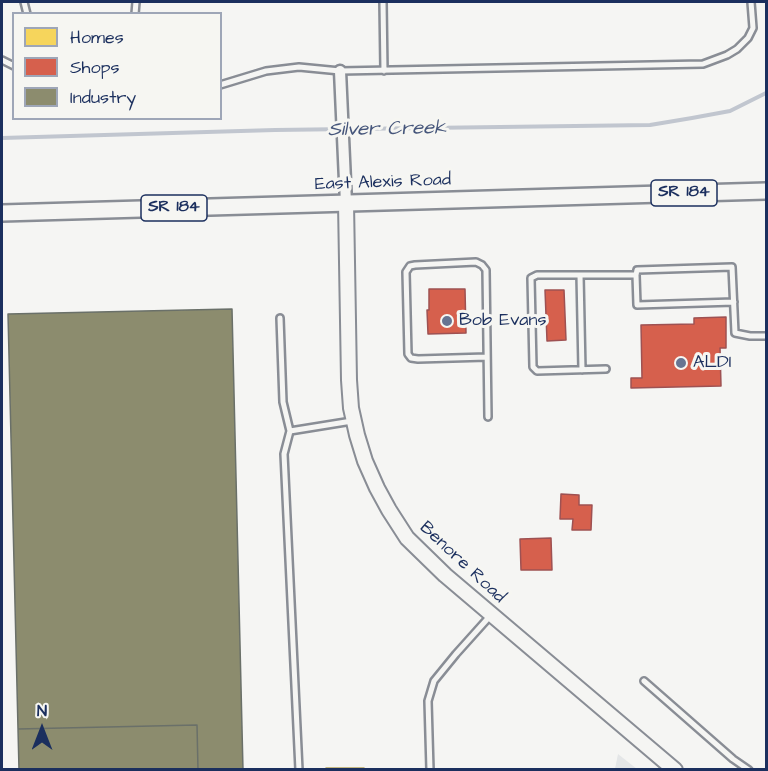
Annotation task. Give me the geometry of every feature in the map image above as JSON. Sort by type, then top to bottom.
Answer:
[{"type":"main road","name":"East Alexis Road","points":[[2,213],[766,191]]},
{"type":"main road","name":"Benore Road","points":[[346,203],[351,408],[365,461],[389,510],[407,538],[445,575],[675,770]]},
{"type":"street","points":[[340,72],[346,203]]},
{"type":"lane","points":[[383,2],[384,71]]},
{"type":"lane","points":[[222,84],[266,71],[299,67],[340,72],[703,64],[727,55],[748,38],[753,28],[751,2]]},
{"type":"lane","points":[[487,357],[411,358],[408,354],[406,272],[410,266],[476,262],[486,270],[488,417]]},
{"type":"lane","points":[[734,302],[637,305],[636,270],[732,267],[734,302],[735,333],[766,336]]},
{"type":"lane","points":[[606,369],[537,371],[533,367],[531,278],[537,275],[636,275]]},
{"type":"lane","points":[[580,275],[582,370]]},
{"type":"lane","points":[[280,318],[283,402],[290,431],[284,454],[299,770]]},
{"type":"lane","points":[[290,431],[354,421]]},
{"type":"lane","points":[[430,770],[428,701],[434,681],[491,615]]},
{"type":"lane","points":[[644,681],[733,759],[749,770]]},
{"type":"shaded area","points":[[618,754],[637,769],[615,769]]},
{"type":"building: Homes","points":[[326,768],[364,768],[364,770],[326,770]]},
{"type":"building: Shops","name":"Bob Evans","points":[[429,289],[465,289],[466,333],[428,334]]},
{"type":"building: Shops","points":[[545,290],[564,290],[566,340],[547,341]]},
{"type":"building: Shops","name":"ALDI","points":[[726,317],[726,348],[720,348],[721,386],[631,388],[631,378],[642,378],[641,325],[694,324],[694,318]]},
{"type":"building: Shops","points":[[561,494],[579,495],[579,505],[592,505],[591,530],[572,530],[573,519],[560,519]]},
{"type":"building: Shops","points":[[551,538],[552,570],[521,570],[520,539]]},
{"type":"building: Industry","points":[[232,309],[243,770],[198,770],[197,725],[18,729],[8,314]]},
{"type":"building: Industry","points":[[197,725],[198,770],[19,770],[18,729]]},
{"type":"waterway","name":"Silver Creek","points":[[2,138],[275,130],[650,125],[730,111],[766,93]]},
{"type":"place","name":"Bob Evans","points":[[447,321]]},
{"type":"place","name":"ALDI","points":[[681,363]]}]
